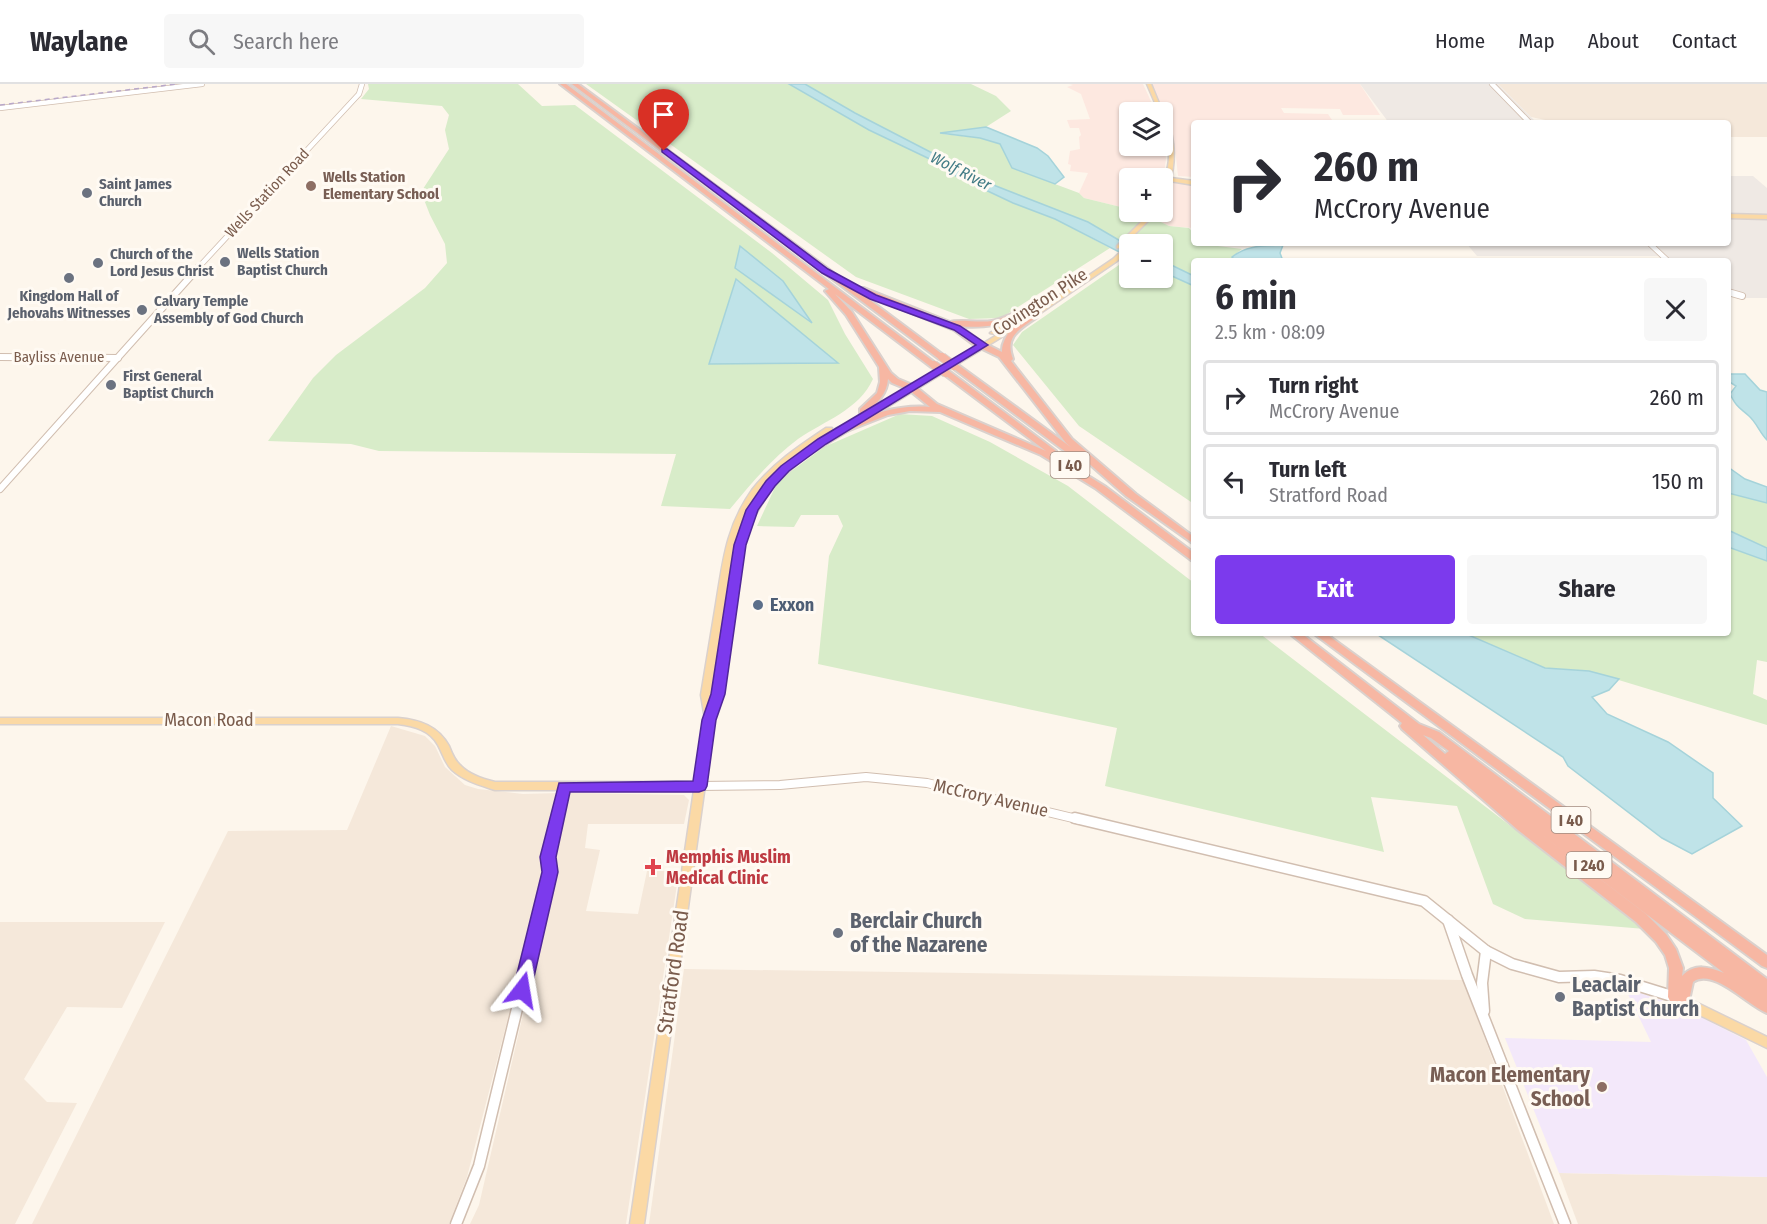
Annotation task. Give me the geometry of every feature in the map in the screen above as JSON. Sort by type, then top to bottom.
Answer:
[{"type":"highway","name":"I 40","points":[[563,84],[1191,556]]},
{"type":"highway","name":"I 40","points":[[575,84],[1191,540]]},
{"type":"highway","points":[[791,256],[849,314],[895,381],[909,387],[923,400],[944,411],[1044,453],[1102,489]]},
{"type":"highway","points":[[825,271],[873,297],[957,328],[980,344],[1002,355],[1069,441],[1133,497]]},
{"type":"highway","points":[[940,320],[972,326],[988,325],[1005,322],[1025,312]]},
{"type":"highway","points":[[1013,368],[1005,352],[1006,337],[1034,315]]},
{"type":"highway","points":[[862,411],[879,398],[884,389],[885,380],[880,362]]},
{"type":"highway","points":[[840,431],[889,410],[913,408],[944,411]]},
{"type":"highway","name":"I 40","points":[[1298,636],[1415,727],[1435,735],[1767,987]]},
{"type":"highway","name":"I 40","points":[[1321,636],[1767,962]]},
{"type":"highway","points":[[1390,708],[1406,727],[1522,827],[1641,918],[1661,938],[1671,953],[1676,968],[1679,999]]},
{"type":"highway","name":"I 240","points":[[1415,727],[1530,820],[1767,998]]},
{"type":"highway","points":[[1679,999],[1686,980],[1691,975],[1702,972],[1725,980],[1767,1007]]},
{"type":"main road","points":[[1149,84],[1157,102]]},
{"type":"main road","points":[[1173,171],[1191,180]]},
{"type":"main road","points":[[1173,178],[1186,179]]},
{"type":"main road","points":[[1173,178],[1191,181]]},
{"type":"main road","points":[[1731,216],[1767,217]]},
{"type":"main road","name":"Covington Pike","points":[[709,720],[718,694],[740,545],[746,524],[770,484],[785,469],[840,431],[980,344],[1034,315],[1108,258],[1145,222]]},
{"type":"main road","name":"Covington Pike","points":[[980,344],[1025,312],[1119,255]]},
{"type":"main road","name":"Covington Pike","points":[[709,720],[706,695],[730,545],[743,509],[762,481],[777,466],[815,439],[909,387]]},
{"type":"main road","name":"Macon Road","points":[[0,721],[294,720],[398,721],[418,724]]},
{"type":"main road","name":"Stratford Road","points":[[637,1224],[709,720]]},
{"type":"main road","name":"McCrory Avenue","points":[[418,724],[432,731],[441,740],[453,764],[478,781],[495,786],[699,786]]},
{"type":"main road","points":[[1679,999],[1767,1043]]},
{"type":"street","points":[[0,108],[202,84]]},
{"type":"street","name":"Wells Station Road","points":[[0,489],[253,206],[359,94],[362,84]]},
{"type":"street","points":[[1492,84],[1527,120]]},
{"type":"street","points":[[1652,246],[1665,258]]},
{"type":"street","points":[[1731,293],[1742,296]]},
{"type":"street","name":"Bayliss Avenue","points":[[0,357],[118,358]]},
{"type":"street","name":"McCrory Avenue","points":[[699,786],[780,785],[866,777],[927,783],[1424,901],[1486,951],[1512,964],[1559,977],[1594,976],[1620,980],[1679,999]]},
{"type":"street","points":[[456,1224],[474,1184],[500,1080],[550,872],[548,857],[564,787]]},
{"type":"street","points":[[1447,919],[1565,1224]]},
{"type":"street","points":[[1485,1018],[1482,988],[1486,951]]},
{"type":"shaded area","points":[[1069,84],[1143,84],[1151,102],[1119,102],[1119,156],[1166,156],[1165,168],[1119,168],[1119,207],[1084,198],[1079,193],[1088,173],[1070,171],[1071,165],[1068,164],[1070,151],[1080,149],[1079,137],[1081,135],[1079,128],[1070,128],[1067,120],[1090,119],[1081,94],[1067,87],[1073,85]]},
{"type":"shaded area","points":[[1152,84],[1360,84],[1380,115],[1343,115],[1340,109],[1281,108],[1284,113],[1328,114],[1332,120],[1191,120],[1191,177],[1178,176],[1173,142],[1173,102],[1158,102]]},
{"type":"shaded area","points":[[1360,84],[1498,84],[1534,120],[1387,120]]},
{"type":"shaded area","points":[[1498,84],[1767,84],[1767,137],[1731,137],[1731,120],[1546,120],[1531,117]]},
{"type":"shaded area","points":[[1731,176],[1753,176],[1767,188],[1767,298],[1744,298],[1731,294],[1731,258],[1477,256],[1469,246],[1731,246]]},
{"type":"shaded area","points":[[1173,181],[1191,183],[1191,228],[1169,226],[1161,222],[1173,222]]},
{"type":"shaded area","points":[[391,726],[425,736],[435,746],[445,767],[465,785],[478,789],[523,794],[559,793],[541,865],[545,874],[467,1177],[449,1224],[32,1224],[228,831],[347,830]]},
{"type":"shaded area","points":[[569,793],[684,795],[689,800],[684,824],[588,824],[585,848],[600,850],[586,911],[638,914],[647,871],[679,871],[626,1224],[470,1224],[479,1205],[557,867],[554,855]]},
{"type":"shaded area","points":[[0,922],[165,922],[122,1008],[67,1007],[24,1079],[47,1102],[77,1103],[15,1224],[0,1224]]},
{"type":"shaded area","points":[[684,969],[1463,980],[1554,1224],[649,1224]]},
{"type":"shaded area","points":[[1625,988],[1679,1006],[1746,1040],[1767,1077],[1767,1177],[1559,1173],[1505,1038],[1651,1042]]},
{"type":"shaded area","points":[[1559,1173],[1767,1177],[1767,1224],[1578,1224]]},
{"type":"green space","points":[[368,84],[518,84],[542,106],[575,105],[772,253],[828,300],[845,334],[873,379],[867,390],[850,407],[788,447],[762,472],[730,509],[661,506],[676,454],[379,451],[351,444],[268,441],[313,378],[336,355],[425,288],[447,263],[445,244],[421,192],[449,149],[445,130],[449,115],[442,106],[361,99],[369,89]]},
{"type":"green space","points":[[586,84],[789,84],[869,130],[936,162],[956,176],[1013,203],[1055,219],[1110,248],[1001,318],[969,319],[856,277]]},
{"type":"green space","points":[[805,84],[971,84],[996,96],[1011,111],[986,127],[943,134],[980,138],[1000,144],[1012,168],[1079,193],[1084,198],[1119,207],[1119,222],[1161,222],[1169,226],[1189,228],[1191,246],[1242,249],[1233,258],[1191,258],[1191,275],[1173,266],[1173,234],[1119,234],[1119,240],[1088,222],[996,186],[855,113]]},
{"type":"green space","points":[[1119,265],[1119,288],[1173,288],[1173,277],[1191,285],[1191,502],[1079,426],[1013,345],[1022,332]]},
{"type":"green space","points":[[900,414],[932,416],[990,442],[1068,486],[1191,581],[1191,636],[1263,636],[1645,929],[1525,919],[1493,904],[1457,806],[1371,797],[1384,852],[1105,786],[1117,728],[818,664],[829,556],[843,526],[838,515],[801,515],[794,527],[757,526],[778,481],[824,447]]},
{"type":"green space","points":[[1731,494],[1767,503],[1767,548],[1731,531]]},
{"type":"green space","points":[[1731,548],[1767,561],[1767,662],[1757,660],[1753,694],[1767,700],[1767,725],[1589,671],[1545,668],[1471,636],[1731,636]]},
{"type":"water","name":"Wolf River","points":[[789,84],[805,84],[855,113],[996,186],[1088,222],[1119,240],[1119,252],[1055,219],[1013,203],[956,176],[936,162],[869,130]]},
{"type":"water","points":[[986,127],[1037,148],[1048,156],[1064,177],[1055,184],[1012,168],[1000,144],[980,138],[940,133]]},
{"type":"water","points":[[740,246],[783,281],[812,323],[735,268]]},
{"type":"water","points":[[1283,246],[1280,253],[1282,258],[1232,257],[1249,248]]},
{"type":"water","points":[[1173,266],[1191,275],[1191,285],[1173,277]]},
{"type":"water","points":[[736,279],[838,363],[709,364]]},
{"type":"water","points":[[1731,374],[1745,374],[1760,390],[1767,392],[1767,440],[1751,418],[1732,399],[1731,393],[1736,386],[1731,383]]},
{"type":"water","points":[[1731,469],[1745,479],[1767,487],[1767,503],[1731,494]]},
{"type":"water","points":[[1731,531],[1767,548],[1767,561],[1731,548]]},
{"type":"water","points":[[1380,636],[1471,636],[1545,668],[1589,671],[1619,679],[1609,690],[1592,697],[1607,714],[1668,742],[1713,773],[1713,798],[1742,826],[1692,854],[1662,838],[1568,766],[1563,757]]},
{"type":"railway","points":[[0,105],[177,84]]},
{"type":"place","name":"Wells Station Elementary School","points":[[311,186]]},
{"type":"place","name":"Saint James Church","points":[[87,193]]},
{"type":"place","name":"Wells Station Baptist Church","points":[[225,262]]},
{"type":"place","name":"Church of the Lord Jesus Christ","points":[[98,263]]},
{"type":"place","name":"Kingdom Hall of Jehovahs Witnesses","points":[[69,278]]},
{"type":"place","name":"Calvary Temple Assembly of God Church","points":[[142,310]]},
{"type":"place","name":"First General Baptist Church","points":[[111,385]]},
{"type":"place","name":"Exxon","points":[[758,605]]},
{"type":"place","name":"Memphis Muslim Medical Clinic","points":[[653,867]]},
{"type":"place","name":"Berclair Church of the Nazarene","points":[[838,933]]},
{"type":"place","name":"Leaclair Baptist Church","points":[[1560,997]]},
{"type":"place","name":"Macon Elementary School","points":[[1602,1087]]},
{"type":"route","points":[[522,990],[550,872],[548,857],[564,787],[699,786],[709,720],[718,694],[740,545],[752,510],[770,484],[801,456],[822,442],[983,345],[940,320],[873,297],[825,271],[664,151]]}]
